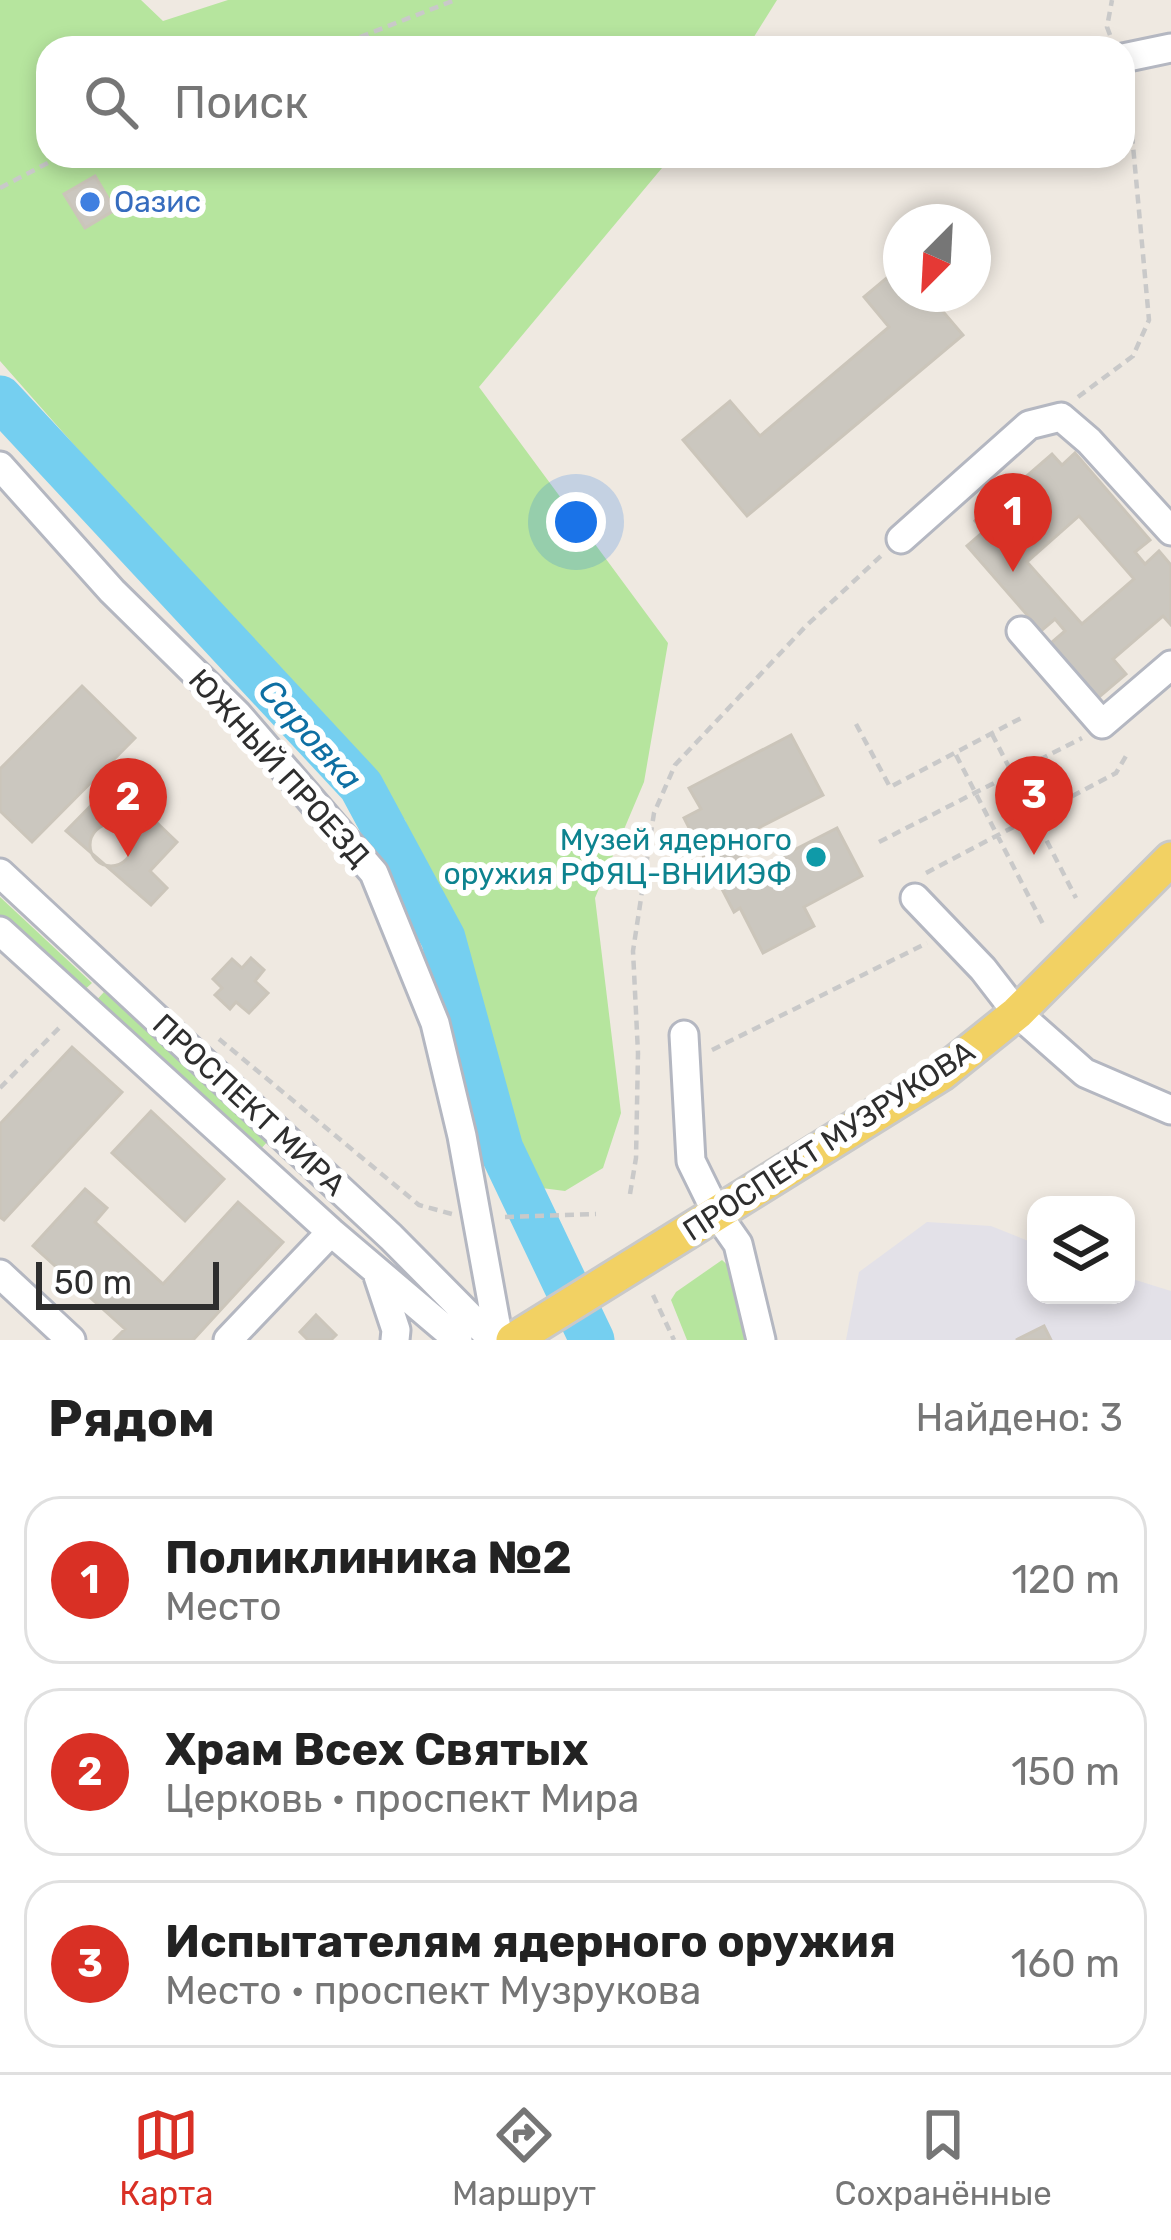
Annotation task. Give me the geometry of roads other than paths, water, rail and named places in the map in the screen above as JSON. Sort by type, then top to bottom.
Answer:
[{"type":"main road","name":"ПРОСПЕКТ МУЗРУКОВА","points":[[509,1337],[596,1289],[941,1074],[1017,1013],[1171,859]]},
{"type":"street","points":[[1135,56],[1171,48]]},
{"type":"street","points":[[901,539],[1029,425],[1061,417],[1171,530]]},
{"type":"street","name":"ЮЖНЫЙ ПРОЕЗД","points":[[0,466],[112,591],[237,714],[374,873],[435,1023],[462,1136],[490,1219],[509,1337]]},
{"type":"street","points":[[1021,631],[1102,724],[1171,664]]},
{"type":"street","name":"ПРОСПЕКТ МИРА","points":[[0,873],[391,1237],[509,1337]]},
{"type":"street","points":[[919,886],[948,933],[1017,1013],[1085,1073],[1171,1109]]},
{"type":"street","name":"ПРОСПЕКТ МИРА","points":[[0,931],[331,1232],[458,1340]]},
{"type":"street","points":[[684,1050],[691,1161],[738,1244],[760,1340]]},
{"type":"street","points":[[228,1340],[331,1232]]},
{"type":"street","points":[[377,1272],[395,1340]]},
{"type":"street","points":[[0,1274],[71,1340]]},
{"type":"waterway","name":"Саровка","points":[[0,398],[361,786],[443,938],[501,1149],[592,1340]]},
{"type":"place","name":"Оазис","points":[[90,202]]},
{"type":"place","name":"Поликлиника №2","points":[[1013,572]]},
{"type":"place","name":"Испытателям ядерного оружия","points":[[1034,855]]},
{"type":"place","name":"Храм Всех Святых","points":[[128,857]]},
{"type":"place","name":"Музей ядерного оружия РФЯЦ-ВНИИЭФ","points":[[816,857]]}]
